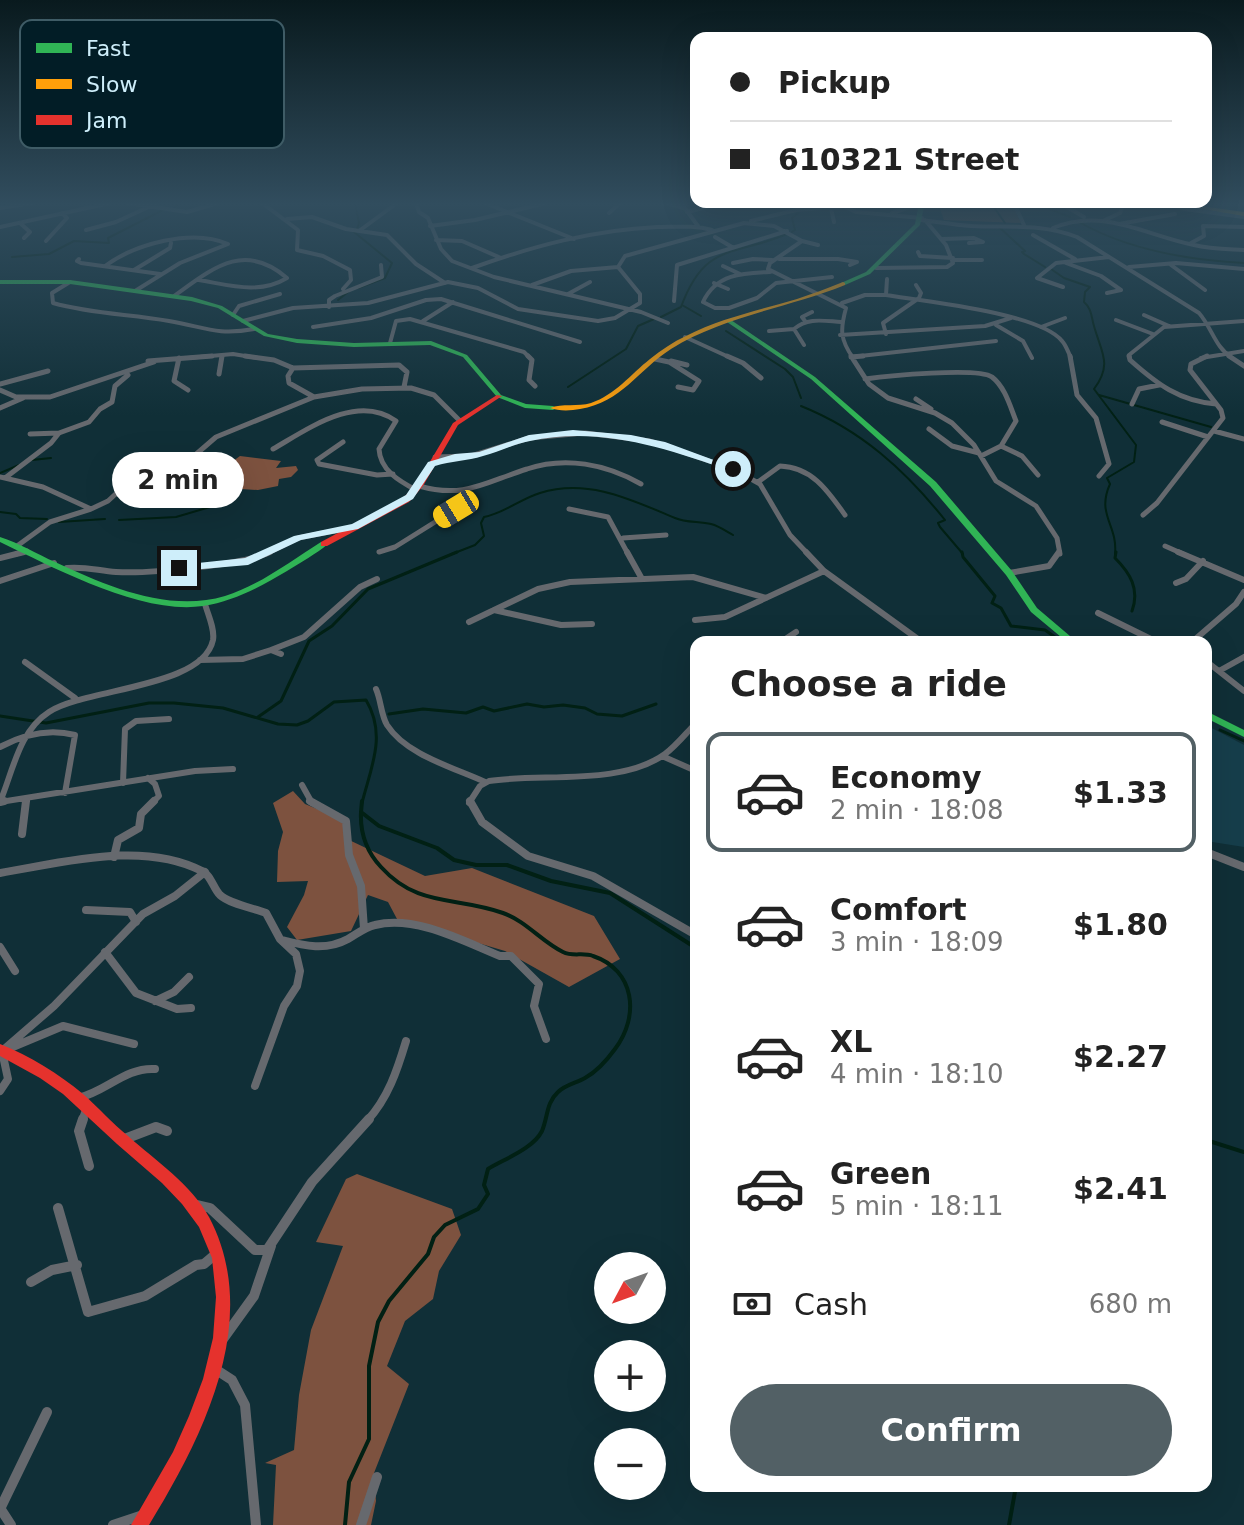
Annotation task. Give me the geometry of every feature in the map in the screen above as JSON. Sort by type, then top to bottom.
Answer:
[{"type":"street","points":[[135,291],[160,274]]},
{"type":"street","points":[[174,296],[208,274]]},
{"type":"street","points":[[199,280],[262,287],[286,280],[284,274]]},
{"type":"street","points":[[329,307],[329,300],[351,280],[350,274]]},
{"type":"street","points":[[343,289],[376,281],[382,274]]},
{"type":"street","points":[[432,274],[445,283]]},
{"type":"street","points":[[493,274],[633,310],[668,323]]},
{"type":"street","points":[[530,285],[562,274]]},
{"type":"street","points":[[238,318],[293,308],[379,301],[445,283],[478,288],[510,306],[602,321],[633,310],[638,305],[640,294],[624,274]]},
{"type":"street","points":[[674,301],[676,274]]},
{"type":"street","points":[[740,274],[708,287],[703,302],[718,308],[756,298],[766,287],[787,280],[832,277]]},
{"type":"street","points":[[775,274],[842,303],[847,311],[841,322],[840,335],[865,379],[888,398],[935,413]]},
{"type":"street","points":[[0,282],[70,282],[174,296],[209,303],[254,329],[297,341],[354,345],[431,343],[468,359],[499,396],[517,404],[545,408],[593,404],[621,392],[655,359],[685,337],[865,274]]},
{"type":"street","points":[[1041,274],[1037,278],[1063,287]]},
{"type":"street","points":[[1096,274],[1121,290],[1107,293]]},
{"type":"street","points":[[1138,274],[1199,313],[1209,324],[1224,353],[1244,366]]},
{"type":"street","points":[[1184,274],[1205,290]]},
{"type":"street","points":[[886,295],[887,279]]},
{"type":"street","points":[[70,282],[52,293],[53,303],[87,313],[168,321],[225,334],[254,329]]},
{"type":"street","points":[[568,294],[590,282]]},
{"type":"street","points":[[714,283],[728,289]]},
{"type":"street","points":[[886,334],[883,323],[916,301],[921,294],[916,285]]},
{"type":"street","points":[[238,318],[239,306],[280,294]]},
{"type":"street","points":[[842,303],[865,295],[886,295],[1013,317],[1041,327],[1061,339],[1077,374],[1077,395],[1096,418],[1109,464],[1099,476]]},
{"type":"street","points":[[313,327],[371,318],[431,299],[453,302],[580,342]]},
{"type":"street","points":[[423,321],[453,302]]},
{"type":"street","points":[[486,312],[510,306]]},
{"type":"street","points":[[805,321],[802,317],[812,312]]},
{"type":"street","points":[[1144,315],[1169,326]]},
{"type":"street","points":[[840,335],[996,325],[1013,317]]},
{"type":"street","points":[[1041,327],[1065,318]]},
{"type":"street","points":[[1116,320],[1153,334]]},
{"type":"street","points":[[390,343],[396,321],[423,321],[524,352],[532,360],[529,380],[535,386]]},
{"type":"street","points":[[729,321],[813,378],[914,467],[957,509],[1009,573],[1034,610],[1066,636]]},
{"type":"street","points":[[769,331],[794,329],[805,321],[841,322]]},
{"type":"street","points":[[1216,404],[1186,401],[1159,385],[1129,357],[1153,334],[1169,326],[1244,321]]},
{"type":"street","points":[[996,325],[1023,341],[1032,358]]},
{"type":"street","points":[[794,329],[804,345]]},
{"type":"street","points":[[685,337],[728,355],[761,378]]},
{"type":"street","points":[[851,357],[996,341]]},
{"type":"street","points":[[1143,515],[1157,503],[1223,418],[1192,373],[1191,364],[1197,358],[1244,351]]},
{"type":"street","points":[[219,374],[222,355]]},
{"type":"street","points":[[148,361],[222,355],[254,356],[293,368],[399,365],[407,372],[404,387]]},
{"type":"street","points":[[179,358],[174,381],[188,390]]},
{"type":"street","points":[[0,399],[61,394],[163,359]]},
{"type":"street","points":[[655,359],[687,365]]},
{"type":"street","points":[[669,362],[700,382],[693,390],[678,387]]},
{"type":"street","points":[[2,478],[51,443],[59,433],[91,421],[100,409],[112,402],[115,386],[140,368]]},
{"type":"street","points":[[293,368],[288,376],[289,383],[314,397]]},
{"type":"street","points":[[865,379],[922,376],[961,369],[987,373],[1002,388],[1016,419],[1016,424],[1001,446],[980,454],[952,446],[929,429]]},
{"type":"street","points":[[9,396],[0,387],[48,371]]},
{"type":"street","points":[[1132,404],[1139,389],[1159,385]]},
{"type":"street","points":[[0,558],[22,549],[50,522],[103,504],[135,476],[157,467],[187,462],[221,435],[314,397],[362,389],[404,387],[434,395],[459,420]]},
{"type":"street","points":[[0,539],[54,563],[149,598],[184,605],[228,598],[395,507],[418,488],[459,420],[499,396]]},
{"type":"street","points":[[0,408],[23,398]]},
{"type":"street","points":[[916,399],[952,423],[980,454],[996,481],[1036,506],[1060,548],[1060,555],[1049,566],[1009,573]]},
{"type":"street","points":[[273,449],[338,415],[361,410],[381,412],[396,421],[378,453],[393,474],[418,488],[442,493],[462,492],[554,463],[577,463],[611,470],[641,484]]},
{"type":"street","points":[[1162,422],[1208,437]]},
{"type":"street","points":[[1214,431],[1244,439]]},
{"type":"street","points":[[30,434],[59,433]]},
{"type":"street","points":[[433,461],[480,454],[541,436],[573,433],[615,435],[680,450],[733,469],[758,482],[768,493],[790,535],[824,571],[914,636]]},
{"type":"street","points":[[343,442],[317,460],[323,465],[377,475],[393,474]]},
{"type":"street","points":[[1001,446],[1022,456],[1038,475]]},
{"type":"street","points":[[758,482],[780,466],[797,467],[826,488],[845,515]]},
{"type":"street","points":[[2,478],[43,487],[91,509]]},
{"type":"street","points":[[150,496],[178,484]]},
{"type":"street","points":[[379,552],[395,547],[456,509],[462,492]]},
{"type":"street","points":[[115,495],[162,497]]},
{"type":"street","points":[[569,509],[604,515],[612,521],[642,579]]},
{"type":"street","points":[[67,568],[83,566],[117,572],[248,561],[298,538],[355,527]]},
{"type":"street","points":[[623,538],[666,535]]},
{"type":"street","points":[[1165,546],[1244,580]]},
{"type":"street","points":[[1176,583],[1186,579],[1203,561]]},
{"type":"street","points":[[0,581],[54,563]]},
{"type":"street","points":[[695,620],[725,617],[824,571]]},
{"type":"street","points":[[469,622],[555,583],[700,578],[766,598]]},
{"type":"street","points":[[200,660],[243,659],[289,644],[304,637],[360,587],[377,579]]},
{"type":"street","points":[[349,584],[360,587]]},
{"type":"street","points":[[1199,636],[1236,604],[1244,592]]},
{"type":"street","points":[[0,747],[28,732],[50,711],[75,698],[160,679],[200,660],[210,649],[213,638],[205,604]]},
{"type":"street","points":[[494,610],[571,627],[592,624]]},
{"type":"street","points":[[1098,613],[1145,636]]},
{"type":"street","points":[[790,636],[796,632]]},
{"type":"street","points":[[271,650],[282,655],[289,644]]},
{"type":"street","points":[[1219,671],[1244,657]]},
{"type":"street","points":[[25,662],[75,698]]},
{"type":"street","points":[[1212,666],[1244,691]]},
{"type":"street","points":[[376,689],[387,724],[396,734],[416,748],[485,782],[611,771],[662,756],[690,729]]},
{"type":"street","points":[[1212,717],[1244,734]]},
{"type":"street","points":[[123,783],[125,729],[136,721],[169,719]]},
{"type":"street","points":[[28,732],[66,732],[75,735],[65,793]]},
{"type":"street","points":[[28,732],[0,802],[195,771],[233,769]]},
{"type":"street","points":[[662,756],[690,768]]},
{"type":"street","points":[[114,857],[118,840],[139,828],[141,814],[159,796],[155,784],[148,778]]},
{"type":"street","points":[[485,782],[473,795],[470,808],[501,839],[542,863],[580,871],[602,880],[690,931]]},
{"type":"street","points":[[302,785],[311,803],[340,815],[346,821],[349,855],[361,886],[364,929]]},
{"type":"street","points":[[22,834],[26,799]]},
{"type":"street","points":[[1212,854],[1244,867]]},
{"type":"street","points":[[0,873],[114,857],[172,860],[205,872],[218,894],[266,913],[280,939],[296,954],[300,971],[295,992],[284,1006],[255,1086]]},
{"type":"street","points":[[1,1050],[54,1006],[151,908],[171,899],[205,872]]},
{"type":"street","points":[[86,910],[130,912],[136,922]]},
{"type":"street","points":[[280,939],[319,948],[343,942],[364,929],[385,923],[413,925],[500,956],[511,956],[539,984],[534,1006],[546,1039]]},
{"type":"street","points":[[0,947],[15,971]]},
{"type":"street","points":[[105,952],[136,993],[177,1009],[191,1008]]},
{"type":"street","points":[[155,1001],[174,992],[189,977]]},
{"type":"street","points":[[1,1050],[63,1026],[134,1044]]},
{"type":"street","points":[[191,1204],[210,1208],[255,1250],[265,1251],[312,1182],[379,1108],[396,1076],[406,1041]]},
{"type":"street","points":[[0,1091],[9,1076],[1,1050]]},
{"type":"street","points":[[1,1050],[60,1084],[191,1204],[203,1220],[217,1253],[224,1304],[213,1367],[202,1404],[148,1513],[139,1525]]},
{"type":"street","points":[[77,1098],[93,1097],[133,1071],[146,1067],[155,1069]]},
{"type":"street","points":[[87,1107],[79,1131],[89,1166]]},
{"type":"street","points":[[122,1140],[156,1127],[167,1131]]},
{"type":"street","points":[[58,1208],[65,1238],[77,1265],[88,1312],[145,1296],[196,1265],[204,1264],[217,1253]]},
{"type":"street","points":[[219,1344],[246,1313],[264,1281],[271,1246]]},
{"type":"street","points":[[31,1282],[52,1270],[77,1265]]},
{"type":"street","points":[[213,1367],[232,1380],[245,1405],[256,1525]]},
{"type":"street","points":[[11,1525],[0,1508],[17,1479],[47,1412]]},
{"type":"street","points":[[361,1525],[377,1477]]},
{"type":"street","points":[[113,1525],[148,1513]]},
{"type":"shaded area","points":[[240,456],[281,461],[276,468],[296,466],[298,470],[291,477],[279,479],[278,486],[241,489],[237,481],[223,482],[218,472]]},
{"type":"shaded area","points":[[1212,728],[1244,745],[1244,847],[1212,842]]},
{"type":"shaded area","points":[[293,791],[305,804],[344,820],[347,839],[425,876],[472,868],[594,916],[620,959],[569,987],[505,951],[397,919],[388,902],[368,895],[351,931],[297,940],[287,927],[308,881],[277,882],[278,851],[283,832],[273,803]]},
{"type":"shaded area","points":[[357,1174],[452,1209],[461,1235],[439,1271],[433,1299],[405,1321],[387,1366],[409,1384],[374,1473],[376,1501],[371,1525],[273,1525],[276,1465],[265,1463],[294,1450],[299,1395],[311,1330],[343,1246],[316,1242],[346,1179]]},
{"type":"waterway","points":[[358,288],[385,278],[387,274]]},
{"type":"waterway","points":[[661,317],[681,307],[698,274]]},
{"type":"waterway","points":[[1058,274],[1090,287],[1085,292],[1084,302],[1091,313],[1104,365],[1094,389],[1136,445],[1134,462],[1107,478],[1110,484],[1105,504],[1114,535],[1115,554]]},
{"type":"waterway","points":[[338,300],[348,292]]},
{"type":"waterway","points":[[682,305],[701,316]]},
{"type":"waterway","points":[[568,387],[626,349],[638,326],[654,319]]},
{"type":"waterway","points":[[726,331],[785,369],[793,377],[801,398]]},
{"type":"waterway","points":[[1099,395],[1211,427]]},
{"type":"waterway","points":[[801,406],[862,439],[898,468],[945,520],[938,523],[940,527],[962,553]]},
{"type":"waterway","points":[[32,460],[51,458]]},
{"type":"waterway","points":[[0,473],[19,465]]},
{"type":"waterway","points":[[455,553],[475,545],[484,536],[481,523],[484,517],[540,493],[558,489],[609,493],[679,520],[714,525],[733,535]]},
{"type":"waterway","points":[[119,520],[176,517],[227,502]]},
{"type":"waterway","points":[[0,512],[16,514],[20,518],[47,519]]},
{"type":"waterway","points":[[59,522],[105,519]]},
{"type":"waterway","points":[[1116,552],[1115,558],[1129,576],[1134,589],[1132,611]]},
{"type":"waterway","points":[[258,717],[281,701],[309,641],[332,626],[368,589],[455,553]]},
{"type":"waterway","points":[[962,553],[995,596],[992,603],[1001,608],[1011,626],[1045,630],[1054,636]]},
{"type":"waterway","points":[[0,716],[46,723],[149,703],[174,703],[223,708],[278,724],[297,725],[308,721],[334,702],[366,700],[376,726],[376,738],[373,764],[362,803]]},
{"type":"waterway","points":[[389,714],[423,709],[466,713],[483,707],[494,711],[527,704],[544,707],[563,705],[585,708],[597,714],[622,716],[656,704]]},
{"type":"waterway","points":[[1220,730],[1244,741]]},
{"type":"waterway","points":[[361,812],[362,801]]},
{"type":"waterway","points":[[345,1525],[349,1482],[369,1439],[369,1366],[378,1322],[389,1301],[428,1254],[434,1237],[445,1225],[478,1209],[488,1194],[484,1185],[488,1169],[532,1143],[542,1131],[554,1096],[597,1069],[615,1049],[628,1023],[630,1009],[625,983],[607,963],[589,955],[563,952],[503,913],[423,895],[395,880],[368,849],[361,812]]},
{"type":"waterway","points":[[361,812],[379,826],[437,848],[454,860],[476,865],[507,865],[551,881],[610,893],[690,944]]},
{"type":"waterway","points":[[1212,1142],[1244,1152]]},
{"type":"waterway","points":[[1009,1525],[1015,1492]]},
{"type":"traffic: fast","points":[[843,284],[865,274]]},
{"type":"traffic: fast","points":[[0,282],[70,282],[192,299],[220,307],[266,335],[297,341],[354,345],[431,343],[465,356],[499,396],[525,406],[553,408]]},
{"type":"traffic: fast","points":[[729,321],[813,378],[933,484],[1009,573],[1034,610],[1066,636]]},
{"type":"traffic: fast","points":[[432,464],[455,457]]},
{"type":"traffic: fast","points":[[0,539],[111,589],[141,598],[199,604],[240,593],[324,544]]},
{"type":"traffic: fast","points":[[1212,717],[1244,734]]},
{"type":"traffic: slow","points":[[553,408],[593,405],[607,399],[654,359],[689,337],[843,284]]},
{"type":"traffic: jam","points":[[324,544],[406,500],[419,486],[455,424],[499,396]]},
{"type":"traffic: jam","points":[[0,1050],[44,1073],[68,1090],[166,1178],[204,1222],[219,1258],[224,1297],[221,1338],[211,1379],[178,1458],[139,1525]]},
{"type":"route","points":[[179,568],[248,561],[298,538],[355,527],[410,497],[432,464],[492,451],[529,438],[573,433],[615,435],[665,445],[733,469]]}]
